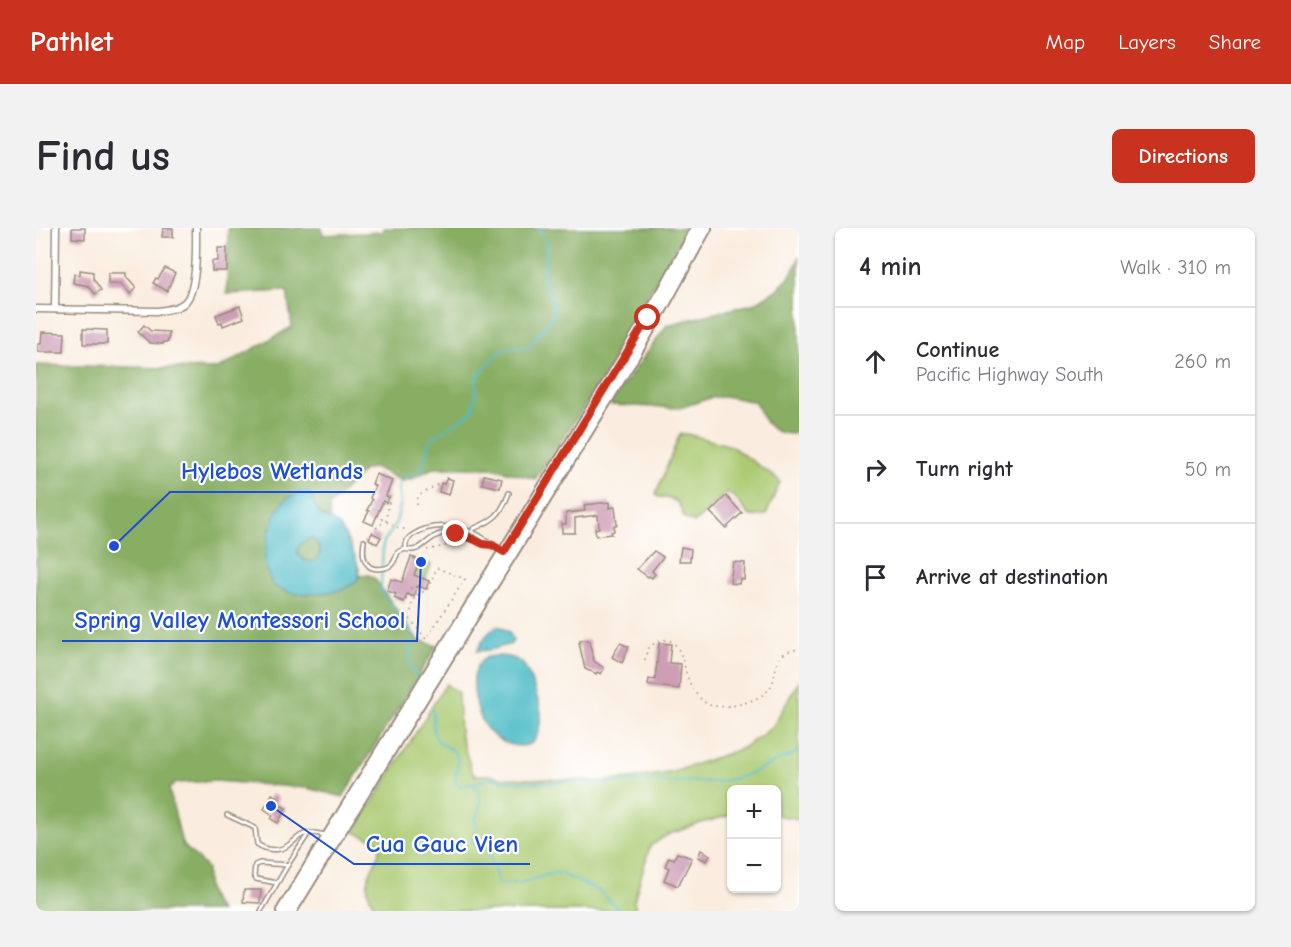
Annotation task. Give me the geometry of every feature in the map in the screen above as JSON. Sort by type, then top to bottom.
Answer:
[{"type":"main road","points":[[282,911],[642,327],[697,228]]},
{"type":"main road","points":[[291,911],[504,572],[652,326],[706,228]]},
{"type":"street","points":[[55,309],[56,228]]},
{"type":"street","points":[[36,309],[157,311],[179,306],[189,296],[193,282],[196,228]]},
{"type":"lane","points":[[473,533],[472,529],[491,521],[499,513],[509,493]]},
{"type":"lane","points":[[406,549],[406,541],[422,530],[455,527],[486,539],[504,552]]},
{"type":"lane","points":[[364,541],[363,552],[368,566],[372,568],[391,566],[398,552],[406,549],[419,549],[437,534],[456,534],[492,545]]},
{"type":"lane","points":[[227,815],[255,828],[257,844],[263,849],[276,850],[285,847],[301,835],[309,833],[329,835]]},
{"type":"lane","points":[[261,911],[309,833]]},
{"type":"lane","points":[[277,883],[256,879],[255,865],[260,863],[288,865]]},
{"type":"path","points":[[417,504],[418,496],[439,484]]},
{"type":"path","points":[[364,541],[386,521],[390,498],[386,492]]},
{"type":"path","points":[[383,506],[389,502]]},
{"type":"path","points":[[376,516],[399,528]]},
{"type":"path","points":[[415,550],[447,547],[473,539]]},
{"type":"path","points":[[437,568],[465,579],[426,639],[406,615],[411,611],[412,602],[418,594],[427,590],[437,568]]},
{"type":"path","points":[[405,600],[411,586],[420,589]]},
{"type":"path","points":[[645,660],[646,651],[655,642],[665,639],[671,641],[677,647],[689,682],[697,695],[710,705],[725,706],[744,703],[762,696],[774,680],[779,659],[788,651],[799,649]]},
{"type":"green space","points":[[228,228],[322,228],[323,235],[382,232],[383,228],[687,228],[631,325],[607,373],[535,479],[492,468],[433,468],[402,481],[371,468],[364,470],[329,506],[330,519],[321,515],[301,492],[292,593],[338,591],[346,588],[360,576],[369,575],[375,579],[418,640],[437,646],[343,797],[307,788],[216,781],[175,783],[169,789],[182,844],[207,868],[209,891],[220,911],[36,911],[36,365],[218,369],[292,327],[287,291],[227,294]]},
{"type":"green space","points":[[799,256],[799,433],[789,434],[775,431],[766,423],[755,402],[730,397],[713,397],[680,408],[611,405],[667,325],[756,303],[788,279]]},
{"type":"green space","points":[[681,434],[731,446],[779,480],[766,515],[751,516],[727,492],[694,523],[684,518],[676,501],[656,496]]},
{"type":"green space","points":[[311,538],[317,544],[320,555],[318,559],[308,562],[297,553],[300,544]]},
{"type":"green space","points":[[420,560],[431,565],[425,580],[414,577]]},
{"type":"green space","points":[[799,681],[799,819],[781,816],[781,785],[727,785],[727,816],[667,835],[650,846],[634,900],[636,911],[377,911],[372,902],[367,885],[380,850],[380,844],[354,832],[446,684],[458,693],[460,734],[475,775],[606,781],[673,772],[741,749],[773,726]]},
{"type":"water","points":[[301,492],[310,493],[320,514],[339,526],[358,566],[359,576],[353,584],[339,590],[307,594],[291,593],[273,586],[264,563],[268,535],[277,510],[287,498]],"holes":[[[311,538],[317,544],[320,554],[313,561],[302,559],[297,553],[300,544]]]},
{"type":"water","points":[[496,626],[509,632],[513,641],[511,644],[477,651],[485,637]]},
{"type":"water","points":[[498,656],[511,657],[523,664],[539,704],[540,727],[534,740],[525,746],[513,745],[496,738],[488,730],[476,704],[474,683],[478,665],[484,659]]},
{"type":"building","points":[[72,228],[85,228],[85,239],[72,238]]},
{"type":"building","points":[[163,228],[173,228],[173,237],[162,237]]},
{"type":"building","points":[[218,248],[227,248],[227,271],[212,271],[212,261],[218,261]]},
{"type":"building","points":[[165,268],[175,273],[167,291],[153,283]]},
{"type":"building","points":[[80,270],[93,272],[93,278],[101,290],[95,294],[89,286],[73,283],[74,274],[80,275]]},
{"type":"building","points":[[108,273],[126,273],[126,277],[136,288],[130,294],[121,284],[108,284]]},
{"type":"building","points":[[240,306],[244,318],[223,326],[222,322],[219,323],[216,315]]},
{"type":"building","points":[[144,325],[151,331],[169,332],[168,342],[150,343],[138,332]]},
{"type":"building","points":[[83,329],[107,330],[107,344],[83,344]]},
{"type":"building","points":[[42,332],[65,333],[64,352],[38,352]]},
{"type":"building","points":[[376,474],[392,481],[386,496],[389,498],[386,503],[383,501],[373,525],[364,521],[372,500],[370,498],[375,486],[372,484]]},
{"type":"building","points":[[484,475],[502,479],[500,488],[482,484]]},
{"type":"building","points":[[447,478],[453,480],[449,495],[439,492],[441,483],[444,484]]},
{"type":"building","points":[[726,496],[742,513],[726,528],[710,512]]},
{"type":"building","points":[[610,502],[610,508],[615,507],[617,525],[614,525],[612,534],[596,536],[595,529],[599,528],[598,515],[575,518],[575,533],[562,533],[562,524],[566,524],[566,513],[585,511],[584,505]]},
{"type":"building","points":[[372,533],[381,537],[377,544],[369,539]]},
{"type":"building","points":[[681,547],[691,549],[690,561],[679,561]]},
{"type":"building","points":[[654,551],[663,557],[652,571],[655,574],[652,578],[637,569]]},
{"type":"building","points":[[411,557],[420,560],[414,575],[429,581],[426,589],[418,586],[414,597],[407,594],[404,602],[394,598],[396,594],[387,591],[391,579],[402,582]]},
{"type":"building","points":[[733,562],[745,563],[744,580],[740,579],[739,584],[730,583]]},
{"type":"building","points":[[587,640],[594,661],[604,668],[601,674],[585,669],[579,643]]},
{"type":"building","points":[[620,643],[629,647],[622,663],[612,657]]},
{"type":"building","points":[[659,643],[671,644],[669,663],[681,664],[679,689],[648,685],[649,679],[655,680]]},
{"type":"building","points":[[272,794],[279,798],[276,803],[286,808],[278,823],[271,819],[273,816],[264,809]]},
{"type":"building","points":[[701,850],[710,855],[707,861],[698,857]]},
{"type":"building","points":[[677,853],[692,858],[678,886],[664,880],[669,868],[665,866],[669,857],[674,859]]},
{"type":"building","points":[[244,890],[261,890],[260,903],[243,902]]},
{"type":"waterway","points":[[416,677],[409,663],[412,634],[381,591],[383,544],[393,529],[398,515],[401,480],[419,474],[431,439],[472,412],[476,395],[476,377],[500,352],[508,348],[529,347],[553,314],[552,302],[543,277],[546,246],[544,237],[537,228]]},
{"type":"waterway","points":[[432,708],[433,730],[436,737],[457,756],[456,784],[460,786],[474,784],[479,793],[480,807],[474,820],[478,829],[473,838],[473,844],[489,855],[498,881],[501,884],[520,883],[554,873],[562,874],[601,892],[620,911]]},
{"type":"waterway","points":[[475,783],[489,778],[512,782],[715,782],[749,774],[798,752]]},
{"type":"place","name":"Hylebos Wetlands","points":[[114,546]]},
{"type":"place","name":"Spring Valley Montessori School","points":[[421,562]]},
{"type":"place","name":"Cua Gauc Vien","points":[[271,806]]},
{"type":"route","points":[[456,534],[492,545],[504,552],[648,318]]}]
